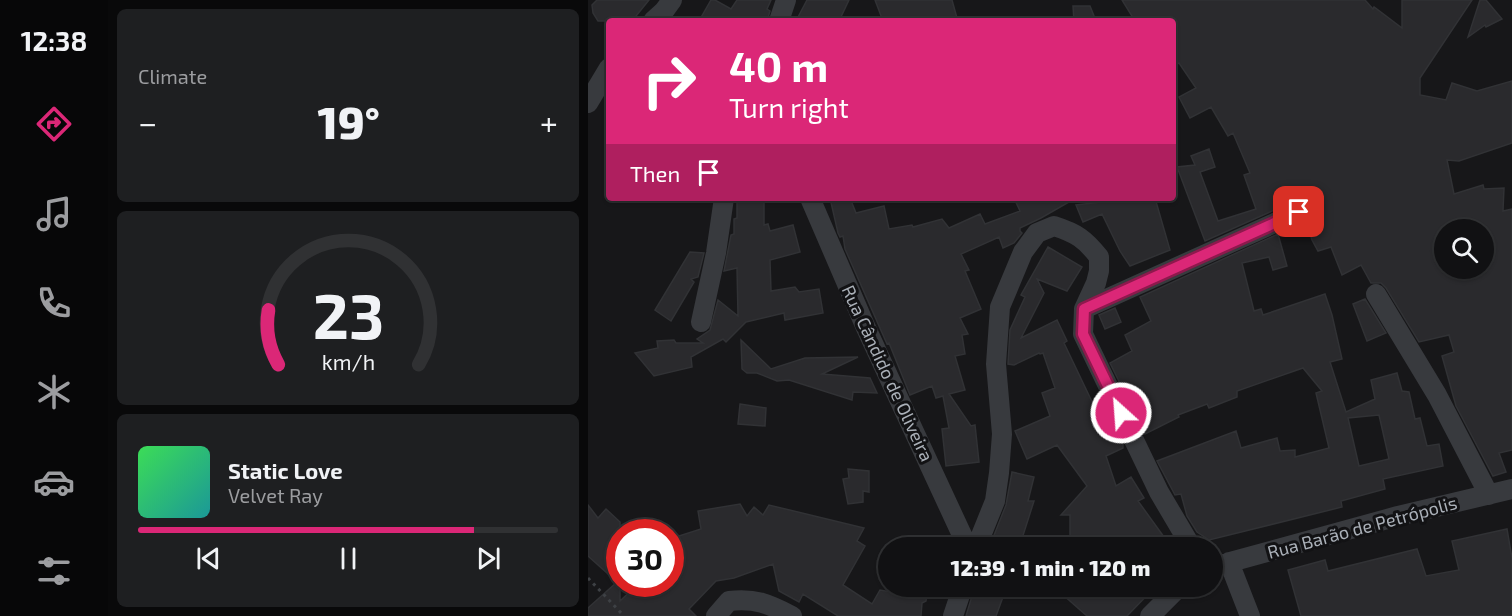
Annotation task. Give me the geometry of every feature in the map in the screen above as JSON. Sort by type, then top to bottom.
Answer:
[{"type":"street","points":[[779,18],[786,0]]},
{"type":"street","points":[[588,104],[606,73]]},
{"type":"street","points":[[701,322],[716,253],[724,201]]},
{"type":"street","name":"Rua Cândido de Oliveira","points":[[811,201],[866,328],[963,537]]},
{"type":"street","points":[[1084,309],[1299,212]]},
{"type":"street","points":[[980,537],[995,501],[999,473],[1002,434],[996,364],[1000,307],[1023,252],[1037,233],[1054,226],[1075,233],[1088,243],[1099,257],[1096,283],[1084,309],[1083,334],[1159,492],[1186,537]]},
{"type":"street","points":[[1376,294],[1437,395],[1489,495]]},
{"type":"street","name":"Rua Barão de Petrópolis","points":[[1223,564],[1398,516],[1512,489]]},
{"type":"street","points":[[1223,569],[1250,616]]},
{"type":"street","points":[[953,616],[959,597]]},
{"type":"street","points":[[1150,616],[1169,597]]},
{"type":"street","points":[[716,616],[729,601],[748,598],[792,616]]},
{"type":"path","points":[[588,578],[624,616]]},
{"type":"building","points":[[597,0],[649,0],[634,18],[606,18],[606,21],[598,21],[593,13],[592,5]]},
{"type":"building","points":[[711,0],[731,9],[737,0],[771,0],[767,9],[770,11],[768,18],[701,18]]},
{"type":"building","points":[[807,0],[849,0],[840,18],[798,18]]},
{"type":"building","points":[[875,0],[952,0],[957,18],[882,18]]},
{"type":"building","points":[[1122,0],[1365,0],[1373,9],[1374,7],[1402,28],[1402,0],[1472,0],[1420,78],[1420,95],[1446,100],[1452,83],[1477,91],[1512,81],[1512,143],[1459,161],[1447,160],[1454,194],[1483,185],[1484,189],[1504,188],[1503,211],[1512,209],[1512,450],[1499,453],[1506,472],[1493,476],[1456,406],[1442,356],[1454,352],[1449,335],[1419,342],[1386,288],[1381,283],[1371,283],[1361,265],[1342,275],[1331,247],[1318,251],[1312,240],[1306,221],[1311,213],[1306,203],[1299,199],[1205,241],[1177,167],[1195,165],[1191,156],[1209,149],[1215,167],[1200,172],[1218,221],[1256,209],[1244,175],[1250,173],[1233,133],[1228,136],[1211,107],[1190,118],[1179,97],[1196,88],[1179,63],[1176,65],[1176,18],[1133,18]]},
{"type":"building","points":[[1480,0],[1486,0],[1502,19],[1486,27],[1485,25],[1468,37]]},
{"type":"building","points":[[1073,6],[1090,6],[1095,18],[1074,18]]},
{"type":"building","points":[[737,201],[764,201],[764,225],[768,224],[770,231],[793,225],[800,252],[770,260],[771,291],[795,287],[799,292],[819,289],[823,313],[785,320],[784,313],[746,322],[726,342],[723,339],[691,357],[692,367],[654,376],[635,353],[658,348],[657,341],[703,343],[697,339],[710,330],[718,300],[738,316],[737,268],[724,271],[731,235],[734,234],[734,219],[737,218]]},
{"type":"building","points":[[831,201],[851,201],[856,213],[884,206],[889,229],[912,225],[913,227],[942,219],[949,228],[980,214],[985,224],[1020,211],[1015,201],[1071,201],[1020,228],[1022,233],[1014,243],[1003,248],[999,237],[961,254],[969,270],[965,271],[981,309],[960,318],[968,334],[962,335],[965,354],[955,356],[965,390],[949,394],[971,426],[975,425],[979,462],[946,466],[942,429],[949,428],[943,396],[936,398],[932,386],[910,395],[889,343],[887,344],[845,249],[843,236],[840,237]]},
{"type":"building","points":[[1111,201],[1156,201],[1170,250],[1130,266],[1102,214],[1083,222],[1076,205]]},
{"type":"building","points":[[1278,234],[1287,266],[1273,270],[1269,257],[1242,263],[1254,311],[1261,309],[1263,315],[1325,294],[1342,359],[1330,362],[1346,412],[1375,399],[1371,380],[1397,373],[1402,391],[1409,392],[1415,419],[1420,418],[1427,446],[1439,444],[1443,466],[1383,479],[1385,489],[1341,501],[1342,507],[1221,537],[1204,537],[1197,532],[1187,516],[1181,494],[1175,495],[1157,461],[1236,431],[1241,448],[1277,438],[1280,451],[1295,450],[1295,457],[1329,448],[1316,393],[1322,391],[1303,368],[1237,391],[1237,397],[1209,408],[1207,404],[1178,415],[1179,417],[1145,434],[1110,363],[1132,351],[1125,335],[1151,321],[1140,297]],"holes":[[[1379,415],[1389,459],[1359,466],[1348,418]]]},
{"type":"building","points":[[1048,247],[1082,267],[1067,291],[1037,279],[1044,293],[1021,338],[1057,320],[1067,341],[1064,343],[1096,410],[1104,406],[1123,445],[1123,448],[1106,456],[1116,486],[1131,477],[1144,498],[1138,501],[1164,537],[1070,537],[1070,515],[1061,515],[1087,486],[1057,445],[1027,459],[1015,431],[1050,416],[1042,393],[1055,388],[1043,353],[1014,365],[1008,364],[1010,330],[1025,297],[1021,295]]},
{"type":"building","points":[[690,252],[704,253],[698,277],[691,279],[694,282],[671,321],[655,310]]},
{"type":"building","points":[[1365,299],[1386,333],[1367,341],[1353,304]]},
{"type":"building","points":[[1115,308],[1121,322],[1105,329],[1099,315]]},
{"type":"building","points":[[741,340],[771,369],[805,358],[858,357],[822,374],[870,378],[877,393],[853,392],[852,400],[789,380],[777,381],[757,373],[747,373],[742,369]]},
{"type":"building","points":[[740,404],[766,408],[765,426],[738,424]]},
{"type":"building","points":[[848,469],[869,471],[869,492],[863,491],[863,502],[848,504],[843,479],[849,478]]},
{"type":"building","points":[[1012,472],[1034,477],[1028,501],[1034,501],[1023,537],[993,537],[1006,505]]},
{"type":"building","points":[[740,504],[747,516],[754,507],[763,515],[769,505],[864,528],[857,541],[865,546],[843,585],[872,604],[878,594],[878,597],[927,597],[926,601],[922,603],[921,616],[838,616],[803,594],[799,602],[779,591],[773,564],[734,578],[716,581],[689,609],[696,616],[588,616],[588,608],[606,592],[606,597],[620,597],[620,601],[624,597],[684,597],[684,534],[701,529],[698,511]]},
{"type":"building","points":[[588,505],[598,518],[606,509],[617,519],[606,519],[606,572],[588,556]]},
{"type":"building","points":[[1507,529],[1512,558],[1512,616],[1301,616],[1288,570],[1325,560],[1328,571],[1417,549],[1426,576],[1459,570],[1452,541]]},
{"type":"building","points":[[972,597],[1003,597],[996,616],[966,616]]},
{"type":"building","points":[[1065,597],[1145,597],[1127,616],[1087,616]]},
{"type":"route","points":[[1121,413],[1083,334],[1084,309],[1299,212]]}]
